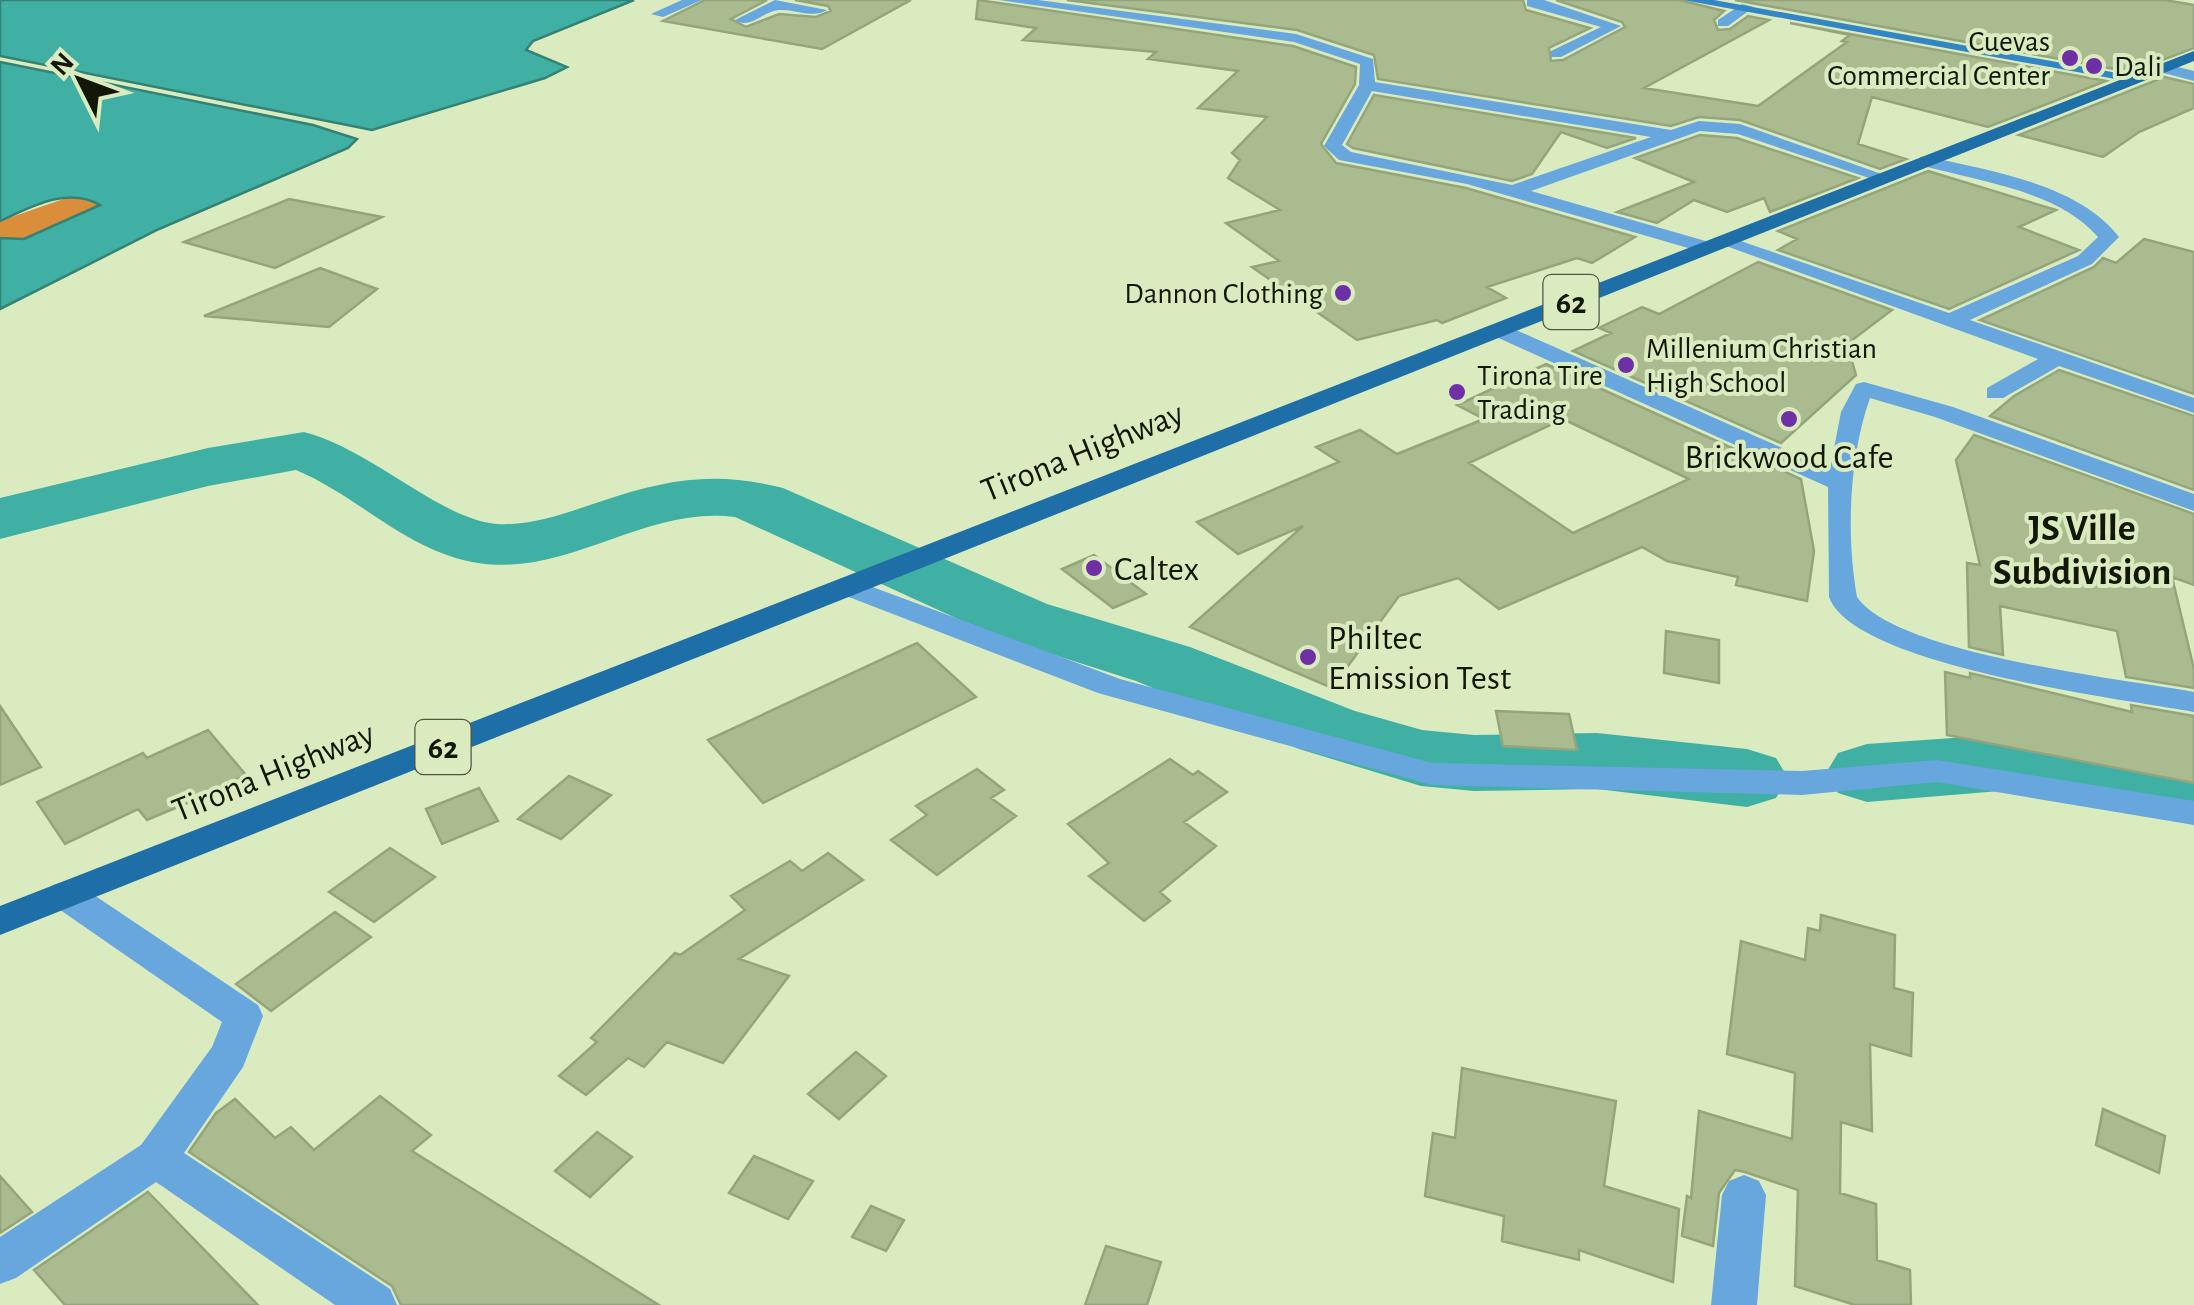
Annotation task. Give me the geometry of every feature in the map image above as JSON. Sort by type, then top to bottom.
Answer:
[{"type":"main road","name":"Tirona Highway","points":[[0,922],[949,549],[1339,389],[1500,330],[2194,56]]},
{"type":"street","points":[[658,14],[695,0]]},
{"type":"street","points":[[1006,0],[1065,4],[1296,38],[1368,62],[1367,84],[1333,146],[1345,156],[1470,178],[1717,245],[2194,406]]},
{"type":"street","points":[[1537,0],[1532,3],[1614,26],[1556,54]]},
{"type":"street","points":[[1690,0],[2137,78]]},
{"type":"street","points":[[742,20],[780,2],[820,10]]},
{"type":"street","points":[[1724,24],[1747,7]]},
{"type":"street","points":[[2162,68],[2194,76]]},
{"type":"street","points":[[1367,84],[1674,136]]},
{"type":"street","points":[[1513,191],[1700,126],[1740,128],[1884,178]]},
{"type":"street","points":[[1926,161],[2072,209],[2096,221],[2108,237],[2085,260],[1950,321]]},
{"type":"street","points":[[1500,330],[1840,483]]},
{"type":"street","points":[[1994,393],[2057,358]]},
{"type":"street","points":[[2194,503],[1944,412],[1864,389],[1855,405],[1840,483],[1842,600],[1855,617],[1881,632],[1941,652],[2194,702]]},
{"type":"street","points":[[851,588],[1109,686],[1432,774],[1802,783],[1937,772],[2194,813]]},
{"type":"street","points":[[0,1262],[156,1158],[229,1055],[244,1016],[66,895]]},
{"type":"street","points":[[156,1158],[374,1305]]},
{"type":"street","points":[[1734,1305],[1744,1195]]},
{"type":"shaded area","points":[[72,196],[101,205],[24,240],[0,238],[0,221]]},
{"type":"water","points":[[0,0],[634,0],[533,41],[526,50],[567,67],[545,78],[372,130],[0,56]]},
{"type":"water","points":[[0,62],[313,125],[357,139],[348,148],[159,229],[0,309],[0,238],[24,239],[100,205],[62,198],[0,221]]},
{"type":"building","points":[[705,0],[767,0],[731,19],[746,27],[779,14],[816,17],[831,11],[828,6],[795,0],[911,0],[822,49],[663,21]]},
{"type":"building","points":[[978,0],[1293,46],[1356,67],[1355,84],[1321,144],[1336,163],[1466,188],[1635,237],[1592,263],[1577,258],[1487,287],[1506,298],[1442,323],[1437,320],[1357,340],[1252,267],[1279,261],[1226,223],[1280,210],[1228,178],[1240,160],[1232,153],[1267,117],[1198,108],[1238,71],[1148,59],[1156,52],[1023,40],[1036,28],[976,19]]},
{"type":"building","points":[[1067,0],[1523,0],[1526,10],[1590,28],[1549,48],[1551,61],[1563,60],[1625,27],[1622,22],[1556,0],[1679,0],[1724,11],[1714,20],[1718,30],[1730,29],[1748,16],[1769,20],[1644,88],[1758,106],[1847,42],[1842,41],[1850,35],[1790,23],[2106,81],[1988,127],[1872,97],[1858,144],[1906,159],[1880,169],[1740,120],[1699,117],[1671,126],[1378,79],[1374,55],[1297,30]]},
{"type":"building","points":[[1735,0],[2165,0],[2194,5],[2194,48],[2131,72]]},
{"type":"building","points":[[2164,77],[2194,84],[2194,108],[2139,132],[2103,157],[2019,135]]},
{"type":"building","points":[[1374,95],[1636,138],[1607,148],[1561,132],[1532,174],[1512,181],[1353,148],[1347,144]]},
{"type":"building","points":[[1700,135],[1737,138],[1858,178],[1770,212],[1764,198],[1727,212],[1694,200],[1657,223],[1617,212],[1694,182],[1635,158]]},
{"type":"building","points":[[1928,171],[2056,210],[2019,227],[2079,250],[1949,309],[1778,250],[1797,239],[1778,231]]},
{"type":"building","points":[[289,199],[382,217],[275,268],[184,242]]},
{"type":"building","points":[[2144,239],[2194,252],[2194,394],[1980,320],[2094,267],[2103,258],[2116,263]]},
{"type":"building","points":[[1758,262],[1892,310],[1847,344],[1856,375],[1781,443],[1573,351],[1611,333],[1599,328],[1642,307],[1659,314]]},
{"type":"building","points":[[320,268],[377,289],[329,327],[204,316]]},
{"type":"building","points":[[1546,364],[1801,479],[1814,551],[1807,601],[1736,585],[1738,577],[1667,561],[1642,547],[1499,609],[1458,578],[1399,596],[1332,688],[1190,627],[1303,526],[1238,554],[1197,522],[1339,462],[1316,447],[1360,430],[1397,454],[1484,419],[1457,405]],"holes":[[[1563,419],[1689,479],[1573,533],[1469,463]]]},
{"type":"building","points":[[2059,370],[2194,416],[2194,490],[1990,416],[2014,396]]},
{"type":"building","points":[[1974,435],[2194,514],[2194,585],[2172,577],[2194,669],[2194,688],[2126,677],[2117,631],[2000,606],[2003,655],[1969,647],[1967,563],[1980,565],[1956,460]]},
{"type":"building","points":[[1094,555],[1146,594],[1113,608],[1062,569]]},
{"type":"building","points":[[1666,631],[1719,640],[1719,683],[1664,673]]},
{"type":"building","points":[[917,643],[976,697],[763,803],[708,740]]},
{"type":"building","points":[[1945,672],[1970,678],[1970,673],[2132,712],[2131,705],[2194,716],[2194,783],[1947,735]]},
{"type":"building","points":[[0,706],[41,767],[0,785]]},
{"type":"building","points":[[1496,711],[1569,714],[1577,750],[1503,746]]},
{"type":"building","points":[[208,730],[246,775],[147,820],[138,809],[65,844],[37,802],[143,753],[147,758]]},
{"type":"building","points":[[1170,759],[1193,775],[1198,771],[1227,792],[1184,822],[1216,846],[1160,892],[1170,901],[1144,921],[1089,876],[1109,863],[1068,824]]},
{"type":"building","points":[[977,769],[1004,790],[991,798],[1016,816],[937,875],[891,840],[927,815],[916,806]]},
{"type":"building","points":[[569,776],[611,795],[561,839],[518,819]]},
{"type":"building","points":[[479,788],[498,821],[442,844],[426,809]]},
{"type":"building","points":[[390,848],[435,877],[374,922],[329,892]]},
{"type":"building","points":[[828,853],[863,880],[739,959],[789,976],[723,1063],[667,1042],[644,1067],[628,1058],[586,1095],[559,1076],[597,1042],[591,1038],[675,953],[680,955],[745,910],[731,896],[790,861],[802,871]]},
{"type":"building","points":[[335,912],[371,937],[271,1011],[236,984]]},
{"type":"building","points":[[1821,915],[1895,935],[1894,988],[1913,993],[1911,1056],[1870,1044],[1872,1131],[1841,1122],[1840,1193],[1876,1204],[1877,1260],[1910,1270],[1911,1305],[1855,1305],[1795,1286],[1798,1190],[1745,1172],[1735,1170],[1719,1193],[1713,1246],[1682,1236],[1687,1196],[1691,1198],[1699,1111],[1792,1139],[1795,1073],[1727,1054],[1741,941],[1805,960],[1808,928],[1820,931]]},
{"type":"building","points":[[856,1052],[886,1076],[839,1119],[808,1094]]},
{"type":"building","points":[[1462,1068],[1616,1101],[1604,1186],[1679,1209],[1673,1282],[1579,1250],[1579,1260],[1502,1241],[1504,1216],[1425,1196],[1433,1133],[1455,1138]]},
{"type":"building","points":[[380,1096],[431,1135],[412,1151],[659,1305],[401,1305],[392,1286],[189,1152],[216,1113],[235,1099],[275,1138],[291,1127],[314,1150]]},
{"type":"building","points":[[2103,1109],[2165,1136],[2159,1173],[2096,1145]]},
{"type":"building","points":[[597,1132],[632,1157],[590,1197],[555,1171]]},
{"type":"building","points":[[754,1156],[813,1181],[788,1219],[729,1193]]},
{"type":"building","points":[[0,1176],[32,1212],[0,1233]]},
{"type":"building","points":[[148,1192],[258,1305],[65,1305],[34,1270]]},
{"type":"building","points":[[871,1206],[904,1220],[886,1251],[852,1237]]},
{"type":"building","points":[[1106,1246],[1161,1262],[1147,1305],[1085,1305]]},
{"type":"waterway","points":[[0,519],[208,467],[304,451],[329,461],[449,533],[474,542],[501,545],[550,539],[692,497],[735,498],[760,502],[1021,620],[1163,664],[1327,730],[1421,758],[1474,763],[1597,761],[1747,778]]},
{"type":"waterway","points":[[1867,773],[2024,761],[2194,792]]},
{"type":"place","name":"Cuevas Commercial Center","points":[[2070,58]]},
{"type":"place","name":"Dali","points":[[2094,66]]},
{"type":"place","name":"Dannon Clothing","points":[[1343,293]]},
{"type":"place","name":"Millenium Christian High School","points":[[1626,365]]},
{"type":"place","name":"Tirona Tire Trading","points":[[1457,392]]},
{"type":"place","name":"Brickwood Cafe","points":[[1789,419]]},
{"type":"place","name":"Caltex","points":[[1094,568]]},
{"type":"place","name":"Philtec Emission Test","points":[[1308,657]]},
{"type":"district","name":"JS Ville Subdivision","points":[[2082,549]]}]
